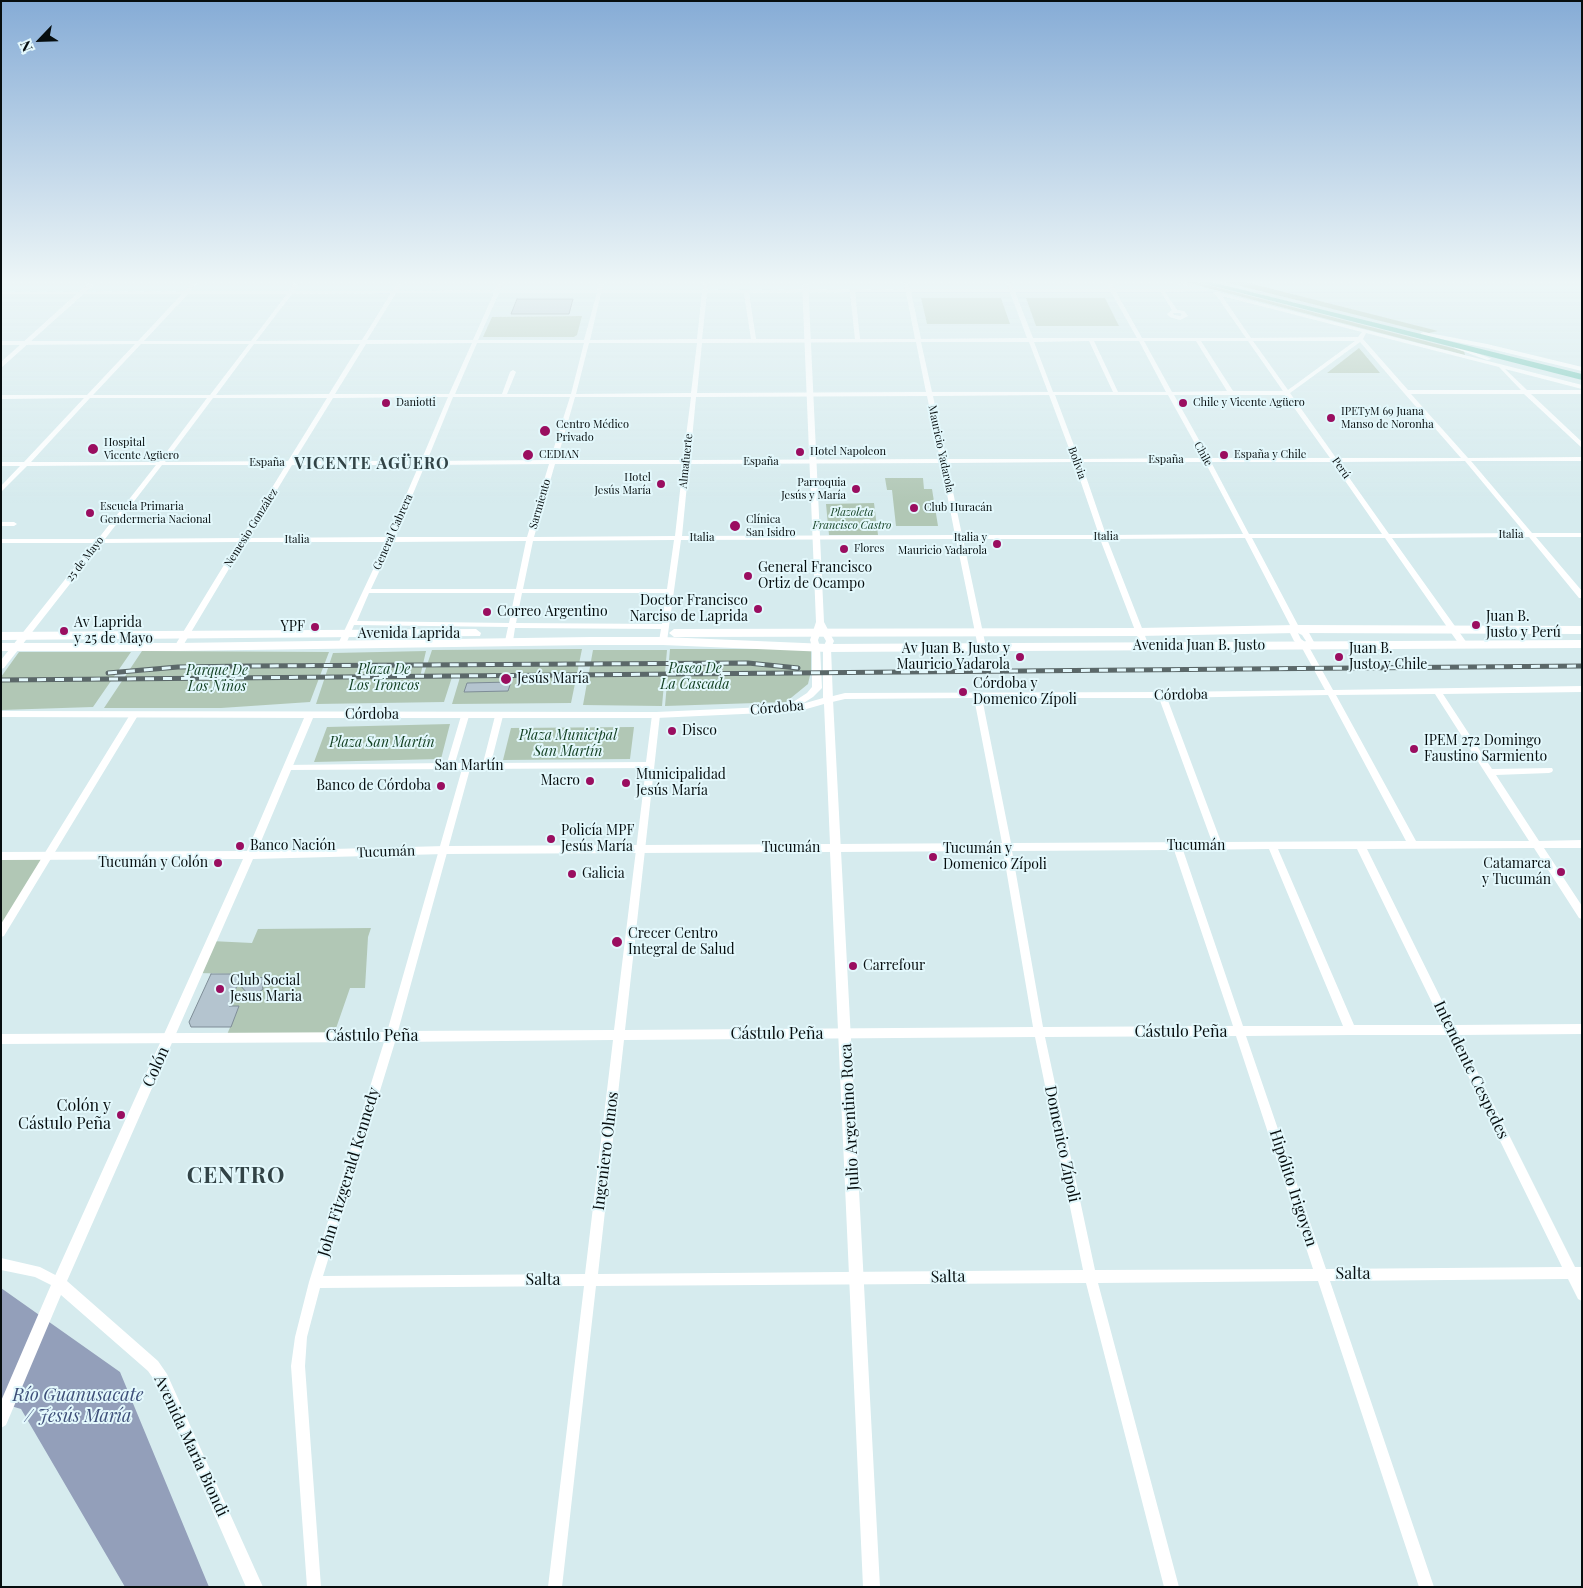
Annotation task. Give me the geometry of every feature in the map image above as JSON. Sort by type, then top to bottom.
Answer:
[{"type":"highway","points":[[1498,355],[1582,375]]},
{"type":"highway","points":[[1505,355],[1582,375]]},
{"type":"main road","points":[[1,366],[13,355]]},
{"type":"main road","name":"Avenida Juan B. Justo","points":[[821,629],[979,633],[1296,629],[1582,630]]},
{"type":"main road","name":"Avenida Laprida","points":[[1,636],[664,634],[821,629]]},
{"type":"main road","name":"Avenida Laprida","points":[[1,647],[178,647],[342,644],[511,633]]},
{"type":"main road","name":"Avenida Laprida","points":[[664,634],[822,648]]},
{"type":"main road","name":"Avenida Juan B. Justo","points":[[822,648],[1582,644]]},
{"type":"street","points":[[1,490],[127,355]]},
{"type":"street","name":"25 de Mayo","points":[[1,666],[98,540],[160,464],[242,355]]},
{"type":"street","name":"Nemesio González","points":[[178,647],[356,355]]},
{"type":"street","name":"General Cabrera","points":[[342,644],[391,539],[469,355]]},
{"type":"street","name":"Sarmiento","points":[[511,633],[530,539],[583,355]]},
{"type":"street","name":"Almafuerte","points":[[664,634],[678,538],[698,355]]},
{"type":"street","points":[[786,709],[810,695],[817,688],[822,648],[830,641],[821,629],[809,355]]},
{"type":"street","name":"Mauricio Yadarola","points":[[921,355],[982,647]]},
{"type":"street","name":"Bolivia","points":[[1036,355],[1145,646]]},
{"type":"street","points":[[1097,355],[1116,394]]},
{"type":"street","name":"Chile","points":[[1149,355],[1207,460],[1296,629],[1294,633],[1298,641],[1305,646],[1331,693]]},
{"type":"street","points":[[1207,355],[1231,393]]},
{"type":"street","name":"Perú","points":[[1261,355],[1464,645]]},
{"type":"street","points":[[1,397],[1287,393],[1338,355]]},
{"type":"street","points":[[1374,355],[1466,459],[1582,596]]},
{"type":"street","points":[[1458,355],[1582,387]]},
{"type":"street","points":[[1479,355],[1500,366],[1582,446]]},
{"type":"street","points":[[1525,355],[1582,369]]},
{"type":"street","points":[[504,395],[513,372]]},
{"type":"street","points":[[1406,392],[1582,392]]},
{"type":"street","name":"España","points":[[1,464],[1582,459]]},
{"type":"street","points":[[1,524],[14,524]]},
{"type":"street","name":"Italia","points":[[1,541],[1582,535]]},
{"type":"street","points":[[367,591],[670,591]]},
{"type":"street","points":[[352,623],[511,633],[664,634]]},
{"type":"street","points":[[821,629],[814,640],[822,648]]},
{"type":"street","name":"Julio Argentino Roca","points":[[822,648],[828,700],[846,1034],[872,1587]]},
{"type":"street","name":"Córdoba","points":[[1,714],[656,716],[786,709],[803,707],[845,696],[1162,695],[1582,689]]},
{"type":"street","points":[[1438,692],[1582,915]]},
{"type":"street","points":[[1331,693],[1413,845]]},
{"type":"street","points":[[1162,695],[1218,846]]},
{"type":"street","name":"Domenico Zípoli","points":[[978,696],[1007,847],[1038,1032],[1090,1275],[1172,1587]]},
{"type":"street","name":"Colón","points":[[1,1420],[59,1283],[250,855],[310,714]]},
{"type":"street","points":[[1,933],[134,715]]},
{"type":"street","points":[[450,766],[465,716]]},
{"type":"street","points":[[486,766],[499,716]]},
{"type":"street","name":"Ingeniero Olmos","points":[[555,1587],[656,716]]},
{"type":"street","name":"San Martín","points":[[288,767],[650,765]]},
{"type":"street","name":"John Fitzgerald Kennedy","points":[[314,1587],[298,1366],[301,1337],[315,1282],[391,1036],[445,850],[467,766]]},
{"type":"street","points":[[1489,772],[1549,770]]},
{"type":"street","name":"Tucumán","points":[[1,856],[250,855],[445,850],[1582,844]]},
{"type":"street","name":"Intendente Cespedes","points":[[1360,845],[1576,1273],[1582,1295]]},
{"type":"street","name":"Hipólito Irigoyen","points":[[1177,846],[1427,1587]]},
{"type":"street","points":[[1272,846],[1350,1030]]},
{"type":"street","name":"Cástulo Peña","points":[[1,1038],[1582,1029]]},
{"type":"street","name":"Avenida María Biondi","points":[[1,1264],[36,1271],[59,1283],[153,1366],[162,1379],[255,1587]]},
{"type":"street","name":"Salta","points":[[315,1282],[1576,1273]]},
{"type":"green space","points":[[1350,355],[1365,355],[1380,373],[1327,373]]},
{"type":"green space","name":"Club Huracán","points":[[885,478],[923,478],[924,489],[932,489],[938,526],[896,526],[892,490],[887,490]]},
{"type":"green space","name":"Plazoleta Francisco Castro","points":[[874,503],[878,535],[829,535],[826,504]]},
{"type":"green space","points":[[582,649],[571,703],[452,704],[461,674],[424,674],[432,650]]},
{"type":"green space","name":"Paseo De La Cascada","points":[[670,649],[811,649],[811,671],[808,684],[786,702],[665,706]]},
{"type":"green space","points":[[593,650],[667,650],[662,706],[583,705]]},
{"type":"green space","name":"Parque De Los Niños","points":[[142,651],[329,652],[310,702],[221,708],[104,708]]},
{"type":"green space","name":"Plaza De Los Troncos","points":[[426,651],[420,677],[452,677],[444,702],[316,704],[333,653]]},
{"type":"green space","points":[[19,652],[131,652],[93,707],[1,710],[1,677]]},
{"type":"green space","name":"Plaza San Martín","points":[[450,724],[441,759],[314,762],[327,727]]},
{"type":"green space","name":"Plaza Municipal San Martín","points":[[634,727],[630,759],[503,760],[511,728]]},
{"type":"green space","points":[[1,856],[47,856],[1,933]]},
{"type":"green space","points":[[371,928],[368,937],[365,988],[350,988],[333,1037],[226,1037],[239,1006],[229,1006],[242,974],[197,973],[211,941],[252,943],[258,929]]},
{"type":"water","name":"Río Guanusacate / Jesús María","points":[[1,1288],[120,1372],[209,1587],[125,1587],[21,1409],[1,1403]]},
{"type":"building","points":[[511,682],[508,691],[464,692],[467,683]]},
{"type":"building","name":"Club Social Jesus Maria","points":[[211,974],[242,974],[240,978],[268,978],[262,983],[263,989],[258,993],[248,994],[238,983],[229,1006],[239,1006],[231,1027],[191,1027],[189,1022]]},
{"type":"railway","points":[[108,673],[178,667],[249,666],[748,663],[798,668]]},
{"type":"railway","points":[[1,680],[1582,666]]},
{"type":"place","name":"Daniotti","points":[[386,403]]},
{"type":"place","name":"Chile y Vicente Agüero","points":[[1183,403]]},
{"type":"place","name":"IPETyM 69 Juana Manso de Noronha","points":[[1331,418]]},
{"type":"place","name":"Centro Médico Privado","points":[[545,431]]},
{"type":"place","name":"Hospital Vicente Agüero","points":[[93,449]]},
{"type":"place","name":"Hotel Napoleon","points":[[800,452]]},
{"type":"place","name":"CEDIAN","points":[[528,455]]},
{"type":"place","name":"España y Chile","points":[[1224,455]]},
{"type":"place","name":"Hotel Jesús María","points":[[661,484]]},
{"type":"place","name":"Parroquia Jesús y María","points":[[856,489]]},
{"type":"place","name":"Club Huracán","points":[[914,508]]},
{"type":"place","name":"Escuela Primaria Gendermeria Nacional","points":[[90,513]]},
{"type":"place","name":"Clínica San Isidro","points":[[735,526]]},
{"type":"place","name":"Italia y Mauricio Yadarola","points":[[997,544]]},
{"type":"place","name":"Flores","points":[[844,549]]},
{"type":"place","name":"General Francisco Ortiz de Ocampo","points":[[748,576]]},
{"type":"place","name":"Doctor Francisco Narciso de Laprida","points":[[758,609]]},
{"type":"place","name":"Correo Argentino","points":[[487,612]]},
{"type":"place","name":"Juan B. Justo y Perú","points":[[1476,625]]},
{"type":"place","name":"YPF","points":[[315,627]]},
{"type":"place","name":"Av Laprida y 25 de Mayo","points":[[64,631]]},
{"type":"place","name":"Av Juan B. Justo y Mauricio Yadarola","points":[[1020,657]]},
{"type":"place","name":"Juan B. Justo y Chile","points":[[1339,657]]},
{"type":"place","name":"Jesús María","points":[[506,679]]},
{"type":"place","name":"Córdoba y Domenico Zípoli","points":[[963,692]]},
{"type":"place","name":"Disco","points":[[672,731]]},
{"type":"place","name":"IPEM 272 Domingo Faustino Sarmiento","points":[[1414,749]]},
{"type":"place","name":"Macro","points":[[590,781]]},
{"type":"place","name":"Municipalidad Jesús María","points":[[626,783]]},
{"type":"place","name":"Banco de Córdoba","points":[[441,786]]},
{"type":"place","name":"Policía MPF Jesús María","points":[[551,839]]},
{"type":"place","name":"Banco Nación","points":[[240,846]]},
{"type":"place","name":"Tucumán y Domenico Zípoli","points":[[933,857]]},
{"type":"place","name":"Tucumán y Colón","points":[[218,863]]},
{"type":"place","name":"Catamarca y Tucumán","points":[[1561,872]]},
{"type":"place","name":"Galicia","points":[[572,874]]},
{"type":"place","name":"Crecer Centro Integral de Salud","points":[[617,942]]},
{"type":"place","name":"Carrefour","points":[[853,966]]},
{"type":"place","name":"Club Social Jesus Maria","points":[[220,989]]},
{"type":"place","name":"Colón y Cástulo Peña","points":[[121,1115]]},
{"type":"district","name":"VICENTE AGÜERO","points":[[372,464]]},
{"type":"district","name":"CENTRO","points":[[236,1176]]}]
